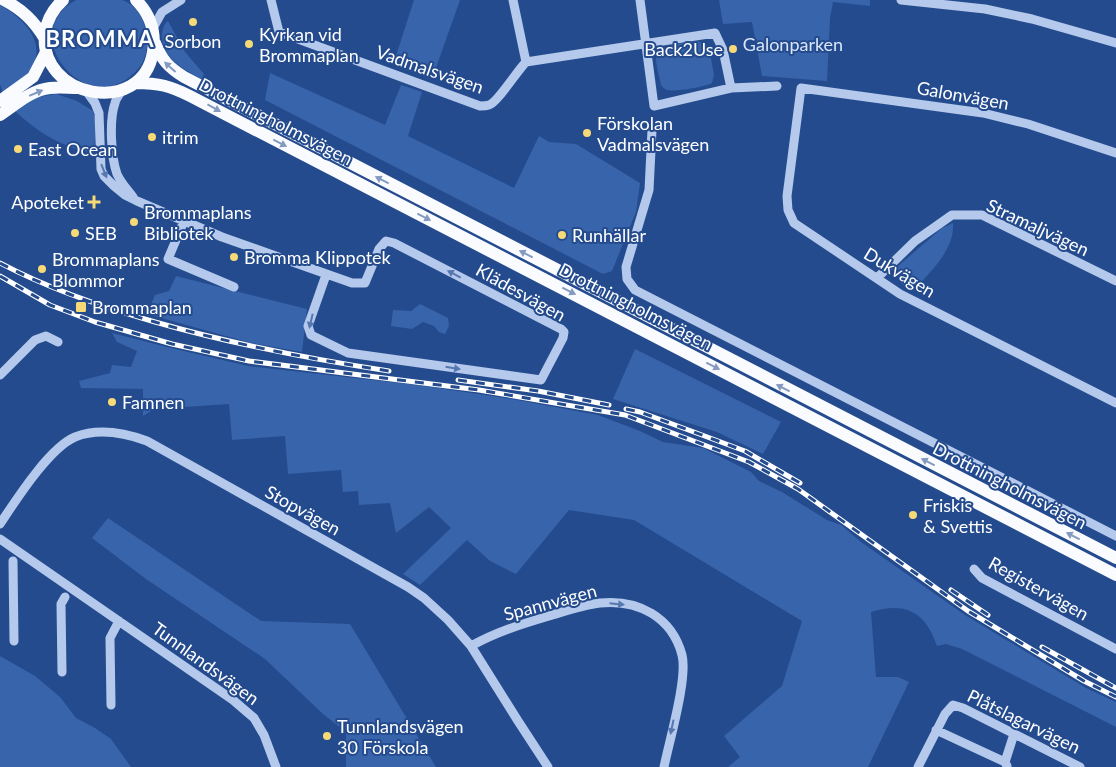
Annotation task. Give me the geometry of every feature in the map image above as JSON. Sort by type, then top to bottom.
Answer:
[{"type":"main road","points":[[4,0],[33,20],[56,70],[66,80],[82,90]]},
{"type":"main road","points":[[0,101],[33,77],[46,45],[48,22],[51,13],[63,0]]},
{"type":"main road","points":[[0,115],[26,97],[41,90],[50,88],[100,93],[114,92],[136,83],[148,69],[154,43],[153,28],[144,9],[136,0]]},
{"type":"main road","name":"Drottningholmsvägen","points":[[154,43],[161,58],[167,65],[184,77],[1116,558]]},
{"type":"main road","name":"Drottningholmsvägen","points":[[136,83],[158,83],[172,87],[190,96],[1116,575]]},
{"type":"street","points":[[153,28],[162,12],[181,0]]},
{"type":"street","name":"Vadmalsvägen","points":[[271,0],[279,32],[480,106],[489,105],[496,101],[515,73],[526,62]]},
{"type":"street","points":[[513,0],[526,62],[715,33],[723,50],[731,88]]},
{"type":"street","points":[[640,0],[654,106],[731,88],[777,86]]},
{"type":"street","points":[[901,0],[985,9],[1116,42]]},
{"type":"street","name":"Galonvägen","points":[[801,88],[983,113],[1037,127],[1116,153]]},
{"type":"street","name":"Dukvägen","points":[[801,88],[787,196],[788,210],[794,223],[900,294],[1116,403]]},
{"type":"street","points":[[123,89],[115,102],[112,115],[113,155],[117,173],[136,201]]},
{"type":"street","name":"Klädesvägen","points":[[82,90],[95,103],[99,114],[101,168],[104,176],[125,195],[136,201],[222,236],[352,283],[365,283],[379,249],[386,241],[394,243],[561,329],[564,332],[564,338],[541,380],[348,353],[311,334],[308,326],[326,275]]},
{"type":"street","name":"Drottningholmsvägen","points":[[652,130],[649,190],[626,267],[627,280],[635,290],[1116,536]]},
{"type":"street","name":"Stramaljvägen","points":[[877,278],[915,241],[952,215],[982,215],[1116,281]]},
{"type":"street","points":[[184,221],[168,259],[234,287]]},
{"type":"street","points":[[0,375],[34,340],[46,336],[58,342]]},
{"type":"street","name":"Stopvägen","points":[[0,524],[33,477],[58,448],[74,438],[94,433],[127,434],[147,441],[408,587],[424,598],[472,646],[548,767]]},
{"type":"street","name":"Tunnlandsvägen","points":[[0,539],[233,700],[254,718],[274,757],[276,767]]},
{"type":"street","points":[[13,561],[14,641]]},
{"type":"street","name":"Registervägen","points":[[974,569],[982,578],[1116,649]]},
{"type":"street","points":[[62,672],[61,604],[65,596]]},
{"type":"street","name":"Spannvägen","points":[[472,646],[491,635],[527,622],[600,603],[616,603],[636,607],[654,614],[669,627],[682,656],[682,675],[664,767]]},
{"type":"street","points":[[111,705],[110,638],[119,621]]},
{"type":"street","name":"Plåtslagarvägen","points":[[936,730],[945,714],[953,705],[963,708],[1080,767]]},
{"type":"street","points":[[918,767],[936,730],[1007,764],[1014,734]]},
{"type":"green space","points":[[76,0],[122,0],[138,12],[143,21],[147,41],[143,61],[138,69],[119,84],[99,87],[80,81],[65,68],[55,52],[52,33],[59,15]]},
{"type":"green space","points":[[414,0],[460,0],[432,79],[393,65]]},
{"type":"green space","name":"Galonparken","points":[[719,0],[870,0],[870,6],[833,2],[830,18],[827,81],[762,76],[752,22],[723,24]]},
{"type":"green space","points":[[0,5],[25,24],[35,41],[37,51],[30,71],[3,93],[0,84]]},
{"type":"green space","points":[[168,21],[185,52],[204,74],[202,79],[188,72],[170,57],[163,43],[162,35],[164,26]]},
{"type":"green space","points":[[698,41],[709,47],[714,75],[712,83],[683,90],[665,89],[661,85],[658,71],[656,57],[658,53],[667,47]]},
{"type":"green space","points":[[270,73],[385,125],[401,85],[422,92],[408,136],[514,188],[539,136],[549,142],[576,144],[640,183],[636,212],[612,271],[603,274],[265,100]]},
{"type":"green space","points":[[56,94],[77,101],[93,111],[96,122],[94,153],[71,147],[51,138],[15,111],[38,97]]},
{"type":"green space","points":[[953,223],[953,233],[950,242],[934,268],[913,291],[902,284],[897,276],[897,267],[942,228]]},
{"type":"green space","points":[[176,276],[307,309],[302,352],[251,343],[147,314],[155,295],[169,291]]},
{"type":"green space","points":[[420,304],[448,318],[449,326],[445,334],[439,332],[434,326],[423,322],[412,329],[391,326],[393,310],[411,311]]},
{"type":"green space","points":[[112,333],[248,366],[418,385],[512,399],[598,415],[663,442],[703,448],[751,472],[759,481],[782,492],[827,520],[841,525],[861,542],[965,615],[1086,688],[1116,702],[1116,727],[962,649],[946,644],[937,646],[927,625],[913,612],[894,608],[883,609],[871,612],[876,677],[898,677],[909,682],[868,767],[728,767],[740,757],[724,736],[782,686],[802,621],[634,520],[569,510],[516,574],[490,561],[467,540],[420,585],[403,574],[451,528],[429,507],[396,533],[390,503],[359,505],[358,491],[343,492],[341,470],[288,474],[285,436],[232,440],[229,404],[154,409],[143,416],[143,389],[81,388],[79,381],[110,373],[112,365],[131,367],[137,351],[117,342]]},
{"type":"green space","points":[[635,349],[781,422],[763,454],[717,432],[613,399]]},
{"type":"green space","points":[[108,518],[261,621],[350,624],[436,767],[346,767],[346,732],[323,714],[265,659],[146,579],[92,538]]},
{"type":"green space","points":[[0,656],[35,676],[60,697],[76,718],[111,739],[131,767],[0,767]]},
{"type":"railway","points":[[0,263],[76,297],[155,322],[271,350],[389,371]]},
{"type":"railway","points":[[0,276],[50,305],[95,322],[172,344],[249,361],[479,390],[625,415],[749,462],[798,489],[968,611],[1084,681],[1116,697]]},
{"type":"railway","points":[[458,380],[538,391],[609,405]]},
{"type":"railway","points":[[626,409],[640,412],[745,451],[800,483]]},
{"type":"railway","points":[[951,590],[988,615]]},
{"type":"railway","points":[[1042,647],[1116,688]]},
{"type":"place","name":"Sorbon","points":[[193,22]]},
{"type":"place","name":"Kyrkan vid Brommaplan","points":[[249,44]]},
{"type":"place","name":"Back2Use","points":[[733,49]]},
{"type":"place","name":"Förskolan Vadmalsvägen","points":[[587,133]]},
{"type":"place","name":"itrim","points":[[152,137]]},
{"type":"place","name":"East Ocean","points":[[18,149]]},
{"type":"place","name":"Apoteket","points":[[94,202]]},
{"type":"place","name":"Brommaplans Bibliotek","points":[[134,222]]},
{"type":"place","name":"SEB","points":[[75,233]]},
{"type":"place","name":"Runhällar","points":[[562,235]]},
{"type":"place","name":"Bromma Klippotek","points":[[234,257]]},
{"type":"place","name":"Brommaplans Blommor","points":[[42,269]]},
{"type":"place","name":"Brommaplan","points":[[81,307]]},
{"type":"place","name":"Famnen","points":[[112,402]]},
{"type":"place","name":"Friskis & Svettis","points":[[913,515]]},
{"type":"place","name":"Tunnlandsvägen 30 Förskola","points":[[327,736]]},
{"type":"district","name":"BROMMA","points":[[100,38]]}]
